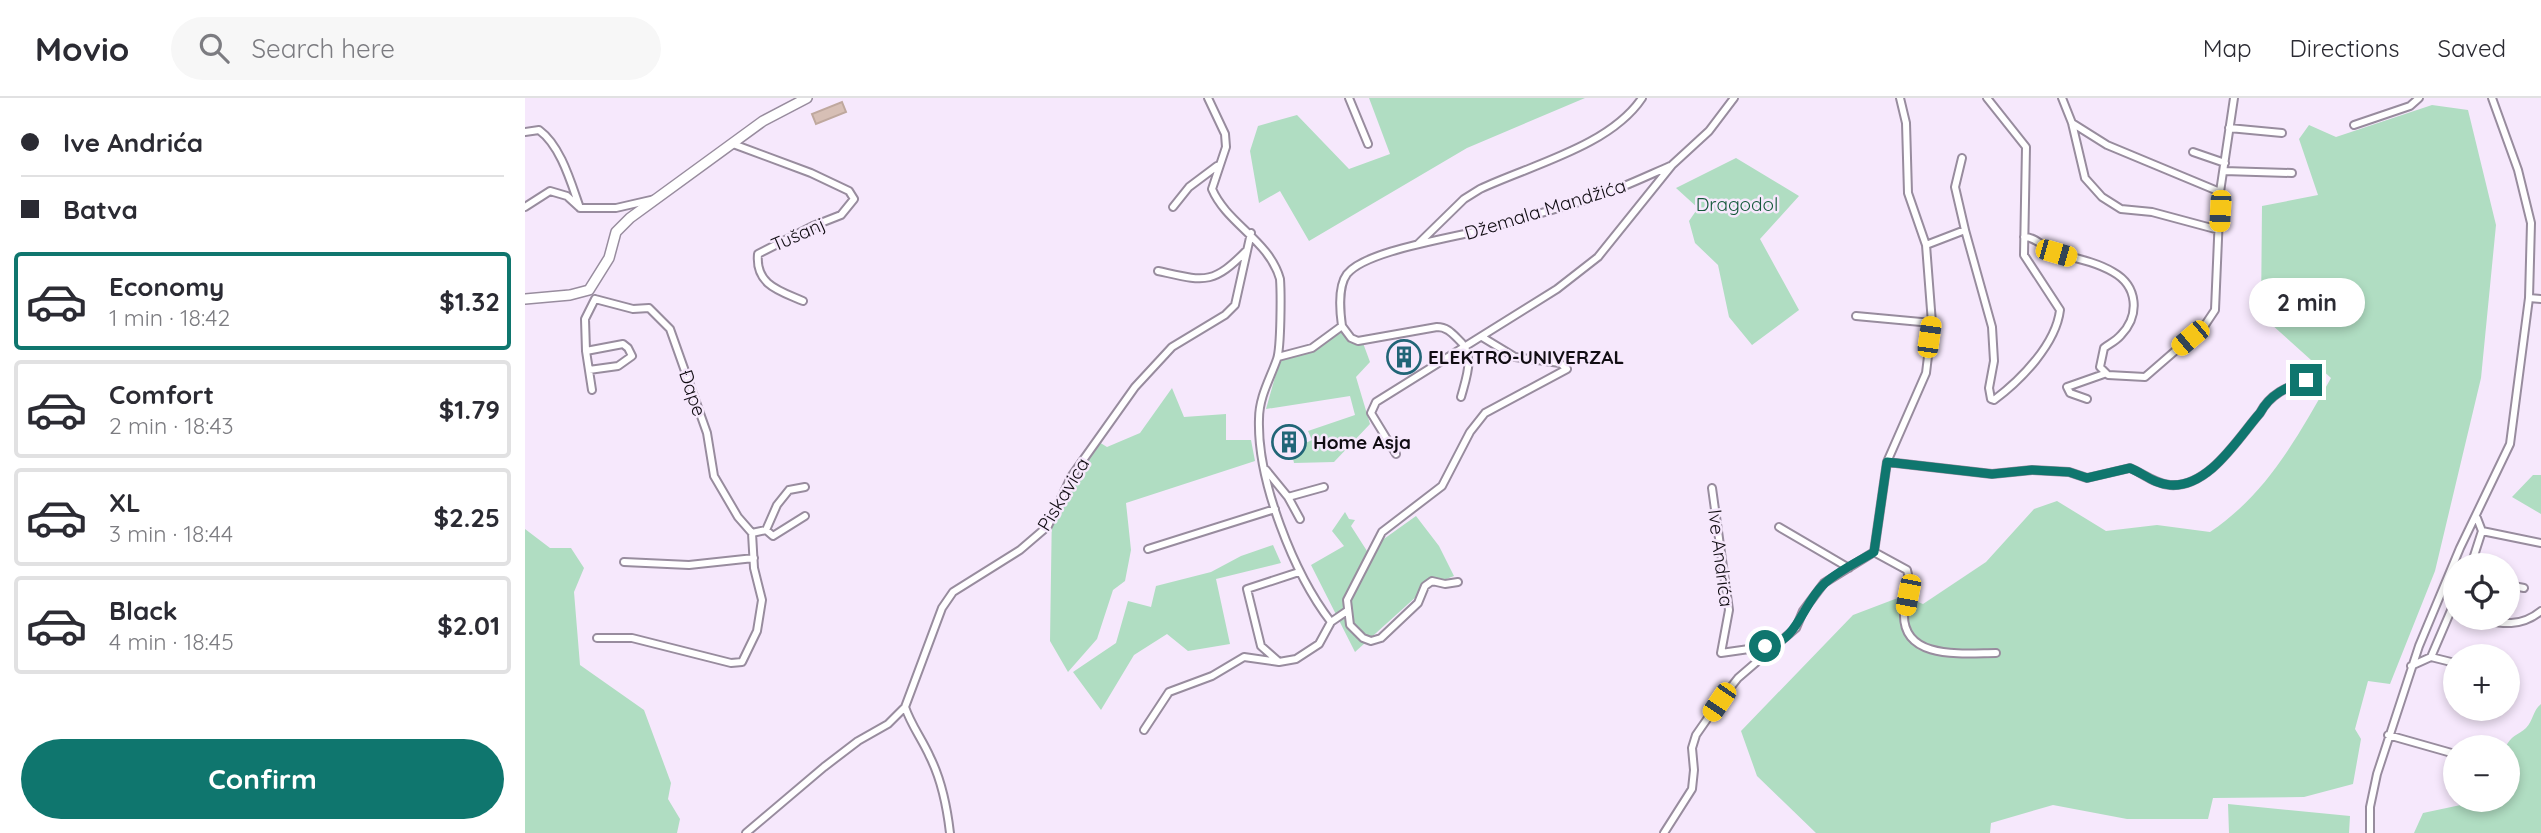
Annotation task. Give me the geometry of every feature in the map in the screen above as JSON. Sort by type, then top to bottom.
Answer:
[{"type":"street","points":[[525,299],[570,295],[589,290],[609,258],[616,232],[630,218],[763,121],[807,98]]},
{"type":"street","points":[[1208,98],[1225,134],[1226,147],[1212,189],[1230,215],[1251,233],[1276,267],[1280,279],[1278,357],[1266,383],[1258,419],[1265,469],[1275,509],[1299,572],[1331,622]]},
{"type":"street","points":[[1349,98],[1368,144]]},
{"type":"street","points":[[1461,397],[1469,355],[1466,345],[1442,327],[1358,341],[1351,338],[1342,326],[1342,293],[1348,272],[1393,251],[1417,246],[1464,199],[1480,189],[1605,134],[1636,107],[1642,98]]},
{"type":"street","points":[[1396,454],[1370,409],[1376,402],[1585,269],[1624,226],[1672,165],[1709,131],[1734,98]]},
{"type":"street","points":[[1664,833],[1692,789],[1692,748],[1696,736],[1738,678],[1796,628],[1803,611],[1824,583],[1874,552],[1887,462],[1926,373],[1931,323],[1926,245],[1908,193],[1906,123],[1900,98]]},
{"type":"street","points":[[1962,158],[1955,187],[1992,327],[1994,362],[1989,393],[1993,400],[2007,389],[2046,345],[2059,318],[2059,307],[2025,258],[2026,147],[1987,98]]},
{"type":"street","points":[[2062,98],[2072,123],[2085,178],[2102,198],[2121,209],[2152,212],[2219,230]]},
{"type":"street","points":[[2087,399],[2070,393],[2068,386],[2104,374],[2142,378],[2208,322],[2216,307],[2220,192],[2234,98]]},
{"type":"street","points":[[2354,125],[2410,106],[2419,98]]},
{"type":"street","points":[[2370,833],[2370,807],[2388,735],[2411,666],[2460,548],[2477,518],[2510,444],[2529,298],[2531,223],[2518,170],[2492,98]]},
{"type":"street","points":[[2072,123],[2107,145],[2220,192]]},
{"type":"street","points":[[2229,128],[2282,133]]},
{"type":"street","points":[[525,132],[539,130],[545,134],[569,177],[580,208]]},
{"type":"street","name":"Tušanj","points":[[733,144],[811,173],[849,191],[854,200],[841,215],[758,254],[757,264],[761,278],[770,287],[803,301]]},
{"type":"street","points":[[2193,152],[2225,167],[2292,173]]},
{"type":"street","points":[[1173,207],[1189,187],[1218,165]]},
{"type":"street","name":"Džemala Mandžića","points":[[1417,246],[1494,227],[1604,194],[1672,165]]},
{"type":"street","points":[[525,207],[550,191],[567,196],[580,208],[616,208],[660,197]]},
{"type":"street","points":[[2531,223],[2541,222]]},
{"type":"street","points":[[1926,245],[1965,230]]},
{"type":"street","name":"Piskavica","points":[[746,833],[824,767],[858,741],[888,724],[905,707],[942,608],[953,593],[1034,540],[1048,526],[1071,477],[1135,387],[1172,347],[1225,316],[1235,305],[1251,233]]},
{"type":"street","points":[[2024,237],[2034,239],[2048,250],[2113,272],[2129,288],[2134,300],[2133,317],[2121,335],[2102,350],[2099,363],[2104,374]]},
{"type":"street","points":[[1158,271],[1205,280],[1224,271],[1248,249]]},
{"type":"street","points":[[2532,257],[2541,258]]},
{"type":"street","points":[[589,290],[595,299],[585,319],[586,351],[592,390]]},
{"type":"street","points":[[2529,298],[2541,299]]},
{"type":"street","name":"Đape","points":[[595,299],[633,309],[649,308],[662,318],[670,329],[707,433],[714,476],[738,517],[752,533]]},
{"type":"street","points":[[1856,316],[1931,323]]},
{"type":"street","points":[[1278,357],[1313,348],[1342,326]]},
{"type":"street","points":[[1458,582],[1445,584],[1432,581],[1425,586],[1418,603],[1381,638],[1371,641],[1363,638],[1350,625],[1347,600],[1379,537],[1442,486],[1481,416],[1567,369],[1560,363],[1515,358],[1482,337]]},
{"type":"street","points":[[586,351],[623,344],[632,356],[618,366],[589,369]]},
{"type":"street","points":[[1887,462],[1992,474],[2032,470],[2069,472],[2087,478],[2130,468],[2154,481],[2172,485],[2199,478],[2231,447],[2265,403],[2282,389],[2306,380]]},
{"type":"street","points":[[1265,469],[1288,497],[1300,519]]},
{"type":"street","points":[[1288,497],[1324,487]]},
{"type":"street","points":[[766,530],[777,505],[789,490],[805,488]]},
{"type":"street","name":"Ive Andrića","points":[[1712,488],[1729,610],[1721,653],[1779,645]]},
{"type":"street","points":[[1148,549],[1275,509]]},
{"type":"street","points":[[766,530],[773,536],[805,516]]},
{"type":"street","points":[[2475,553],[2482,531],[2477,518]]},
{"type":"street","points":[[1779,527],[1849,568]]},
{"type":"street","points":[[597,638],[632,638],[731,663],[742,662],[749,651],[760,618],[762,600],[752,533],[766,530]]},
{"type":"street","points":[[2482,531],[2541,543]]},
{"type":"street","points":[[1874,552],[1907,570],[1910,583],[1904,612],[1905,625],[1920,645],[1946,653],[1996,653]]},
{"type":"street","points":[[624,562],[689,565],[754,558]]},
{"type":"street","points":[[1279,662],[1261,646],[1247,589],[1299,572]]},
{"type":"street","points":[[2520,587],[2524,588]]},
{"type":"street","points":[[1144,730],[1162,699],[1175,688],[1212,676],[1244,657],[1279,662],[1296,659],[1319,645],[1331,622],[1347,611]]},
{"type":"street","points":[[2520,623],[2541,611]]},
{"type":"street","points":[[2431,657],[2444,630]]},
{"type":"street","points":[[2411,666],[2431,657],[2443,660]]},
{"type":"street","points":[[905,707],[939,779],[950,833]]},
{"type":"street","points":[[2388,735],[2443,751]]},
{"type":"green space","points":[[1369,98],[1585,98],[1467,148],[1309,241],[1280,191],[1259,203],[1250,151],[1258,126],[1297,115],[1349,169],[1390,154]]},
{"type":"green space","points":[[2432,105],[2468,110],[2496,225],[2481,378],[2435,571],[2390,684],[2368,681],[2355,729],[2361,739],[2353,784],[2304,797],[2213,798],[2208,819],[2127,819],[2053,805],[1991,823],[1990,833],[1816,833],[1757,776],[1741,731],[1853,615],[1903,596],[1923,604],[1986,562],[2034,509],[2057,501],[2106,531],[2157,525],[2210,532],[2230,517],[2265,482],[2293,442],[2331,378],[2261,315],[2262,206],[2318,195],[2299,139],[2309,125],[2336,137]]},
{"type":"green space","name":"Dragodol","points":[[1736,158],[1799,196],[1760,239],[1799,310],[1752,345],[1729,317],[1718,265],[1695,243],[1689,221],[1698,208],[1676,188]]},
{"type":"green space","points":[[1336,328],[1363,343],[1370,362],[1356,377],[1370,424],[1334,462],[1294,463],[1291,450],[1312,440],[1308,431],[1355,415],[1350,396],[1266,409],[1281,356],[1312,348]]},
{"type":"green space","points":[[1172,388],[1184,417],[1226,414],[1226,440],[1251,440],[1255,461],[1126,503],[1131,550],[1125,581],[1113,590],[1097,639],[1068,672],[1050,641],[1052,508],[1094,439],[1107,447],[1140,433]]},
{"type":"green space","points":[[2533,475],[2541,475],[2541,514],[2512,497]]},
{"type":"green space","points":[[1345,512],[1349,519],[1355,520],[1351,526],[1367,551],[1416,516],[1439,546],[1454,576],[1428,586],[1355,652],[1311,565],[1344,546],[1332,531]]},
{"type":"green space","points":[[525,529],[550,548],[571,548],[584,568],[574,592],[580,665],[644,710],[671,783],[668,799],[680,819],[677,833],[525,833]]},
{"type":"green space","points":[[1273,545],[1281,563],[1216,579],[1230,644],[1188,651],[1167,634],[1134,655],[1101,710],[1073,672],[1116,643],[1128,601],[1151,607],[1156,586],[1211,572],[1241,556]]},
{"type":"green space","points":[[2541,704],[2541,833],[2414,833],[2423,813],[2443,809],[2443,812],[2520,812],[2520,735],[2516,735],[2528,725]]},
{"type":"green space","points":[[2228,804],[2350,816],[2349,833],[2229,833]]},
{"type":"building","points":[[842,102],[846,112],[816,124],[812,114]]},
{"type":"building","name":"ELEKTRO-UNIVERZAL","points":[[1405,345],[1414,362],[1403,368],[1394,352]]},
{"type":"place","name":"ELEKTRO-UNIVERZAL","points":[[1404,357]]},
{"type":"place","name":"Home Asja","points":[[1289,442]]},
{"type":"route","points":[[1765,646],[1779,645],[1796,628],[1803,611],[1824,583],[1874,552],[1887,462],[1992,474],[2032,470],[2069,472],[2087,478],[2130,468],[2154,481],[2172,485],[2185,483],[2199,478],[2217,462],[2260,413],[2265,403],[2282,389],[2306,380]]}]
